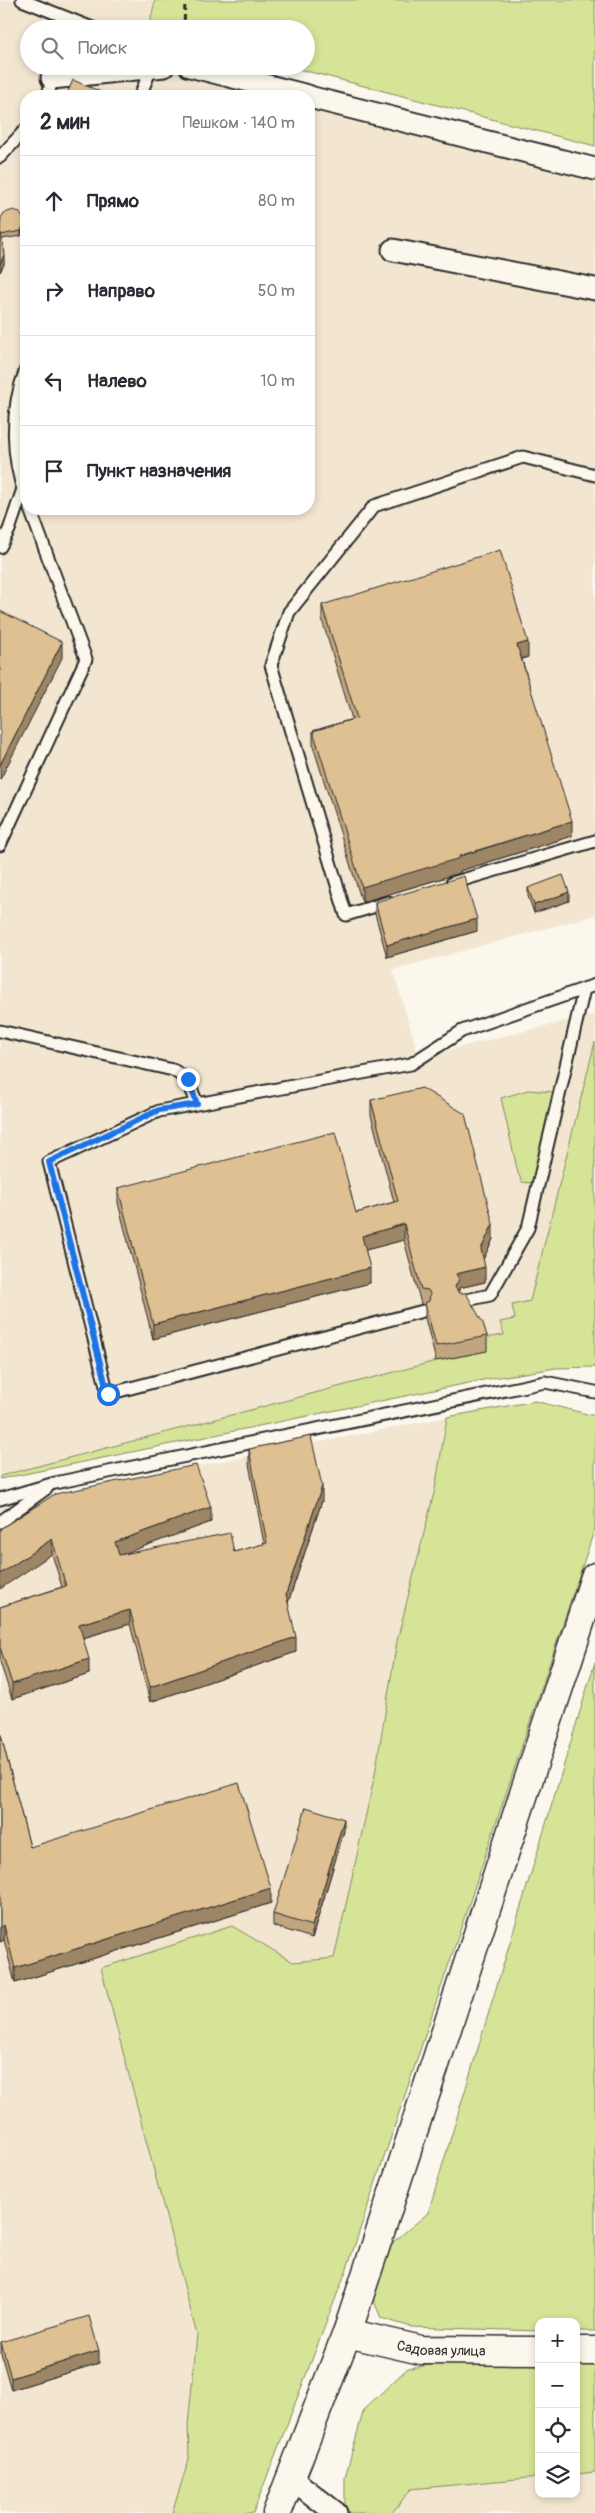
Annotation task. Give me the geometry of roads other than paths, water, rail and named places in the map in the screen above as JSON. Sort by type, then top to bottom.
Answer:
[{"type":"main road","points":[[277,2513],[347,2333],[595,1577]]},
{"type":"main road","name":"Садовая улица","points":[[347,2333],[421,2350],[535,2351]]},
{"type":"main road","points":[[580,2351],[595,2351]]},
{"type":"street","points":[[50,87],[114,75]]},
{"type":"street","points":[[225,75],[284,90]]},
{"type":"street","points":[[315,98],[595,169]]},
{"type":"street","points":[[393,250],[595,289]]},
{"type":"street","points":[[291,2478],[336,2513]]},
{"type":"lane","points":[[22,0],[72,20]]},
{"type":"lane","points":[[143,90],[152,75]]},
{"type":"lane","points":[[0,157],[20,135]]},
{"type":"lane","points":[[20,389],[13,438],[20,470]]},
{"type":"lane","points":[[404,898],[346,915],[271,665],[288,612],[374,506],[523,457],[595,475]]},
{"type":"lane","points":[[0,547],[10,530],[20,505]]},
{"type":"lane","points":[[0,845],[86,658],[32,515]]},
{"type":"lane","points":[[442,886],[595,841]]},
{"type":"lane","points":[[423,1311],[108,1394],[49,1162],[159,1110],[411,1064],[462,1032],[590,987]]},
{"type":"lane","points":[[462,1300],[490,1295],[528,1228],[590,987]]},
{"type":"lane","points":[[0,1031],[173,1070],[188,1079],[197,1104]]},
{"type":"lane","points":[[0,1499],[55,1482],[545,1382],[595,1392]]},
{"type":"lane","points":[[0,1522],[55,1482]]}]
